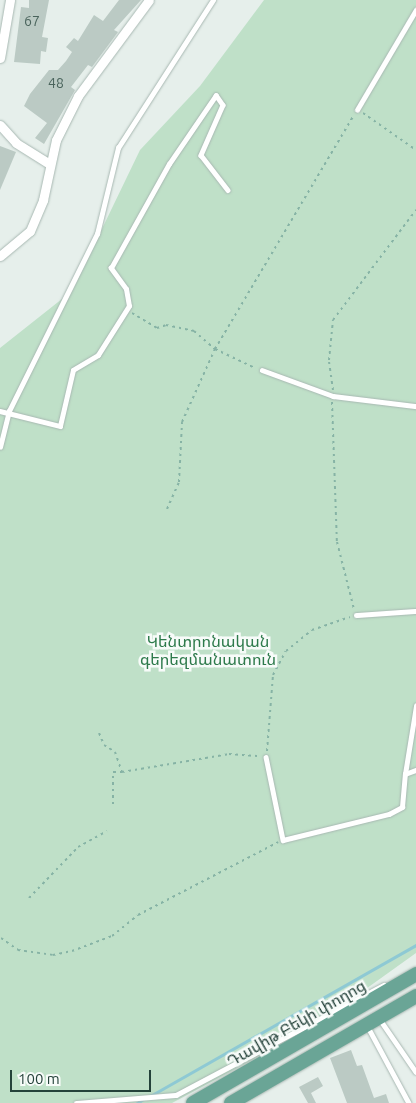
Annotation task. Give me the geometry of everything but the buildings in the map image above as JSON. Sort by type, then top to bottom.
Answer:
[{"type":"main road","name":"Դավիթ Բեկի փողոց","points":[[193,1103],[416,974]]},
{"type":"main road","points":[[230,1103],[416,996]]},
{"type":"street","points":[[0,58],[10,0]]},
{"type":"street","points":[[0,256],[30,231],[43,200],[48,163],[78,96],[149,0]]},
{"type":"street","points":[[0,125],[16,143],[48,163]]},
{"type":"lane","points":[[0,447],[9,411],[97,234],[118,148],[213,0]]},
{"type":"lane","points":[[357,110],[416,10]]},
{"type":"lane","points":[[0,411],[9,411],[60,426],[73,370],[98,354],[126,310],[126,289],[111,268],[169,164],[216,95],[223,105],[202,155],[228,190]]},
{"type":"lane","points":[[262,370],[333,396],[416,406]]},
{"type":"lane","points":[[356,615],[416,611]]},
{"type":"lane","points":[[266,757],[283,840],[396,811],[402,807],[405,774],[416,706]]},
{"type":"lane","points":[[405,774],[416,770]]},
{"type":"lane","points":[[76,1103],[176,1096],[393,980],[397,985]]},
{"type":"lane","points":[[373,1020],[416,1072]]},
{"type":"lane","points":[[373,1020],[409,1103]]},
{"type":"path","points":[[167,509],[179,482],[182,422],[215,349],[357,110],[416,150]]},
{"type":"path","points":[[113,804],[113,772],[229,754],[266,757],[273,674],[286,651],[312,630],[356,615],[336,542],[338,486],[330,416],[333,396],[329,360],[333,320],[416,210]]},
{"type":"path","points":[[126,310],[157,328],[166,325],[194,331],[215,349],[262,370]]},
{"type":"path","points":[[99,733],[104,745],[115,752],[122,772]]},
{"type":"path","points":[[30,898],[78,847],[107,832]]},
{"type":"path","points":[[1,938],[26,952],[72,951],[112,936],[138,916],[283,840]]},
{"type":"green space","name":"Կենտրոնական գերեզմանատուն","points":[[264,0],[416,0],[416,953],[310,1029],[172,1103],[0,1103],[0,348],[72,291],[140,150],[200,86]]},
{"type":"waterway","points":[[150,1096],[416,945]]},
{"type":"waterway","points":[[137,1103],[145,1098]]}]
